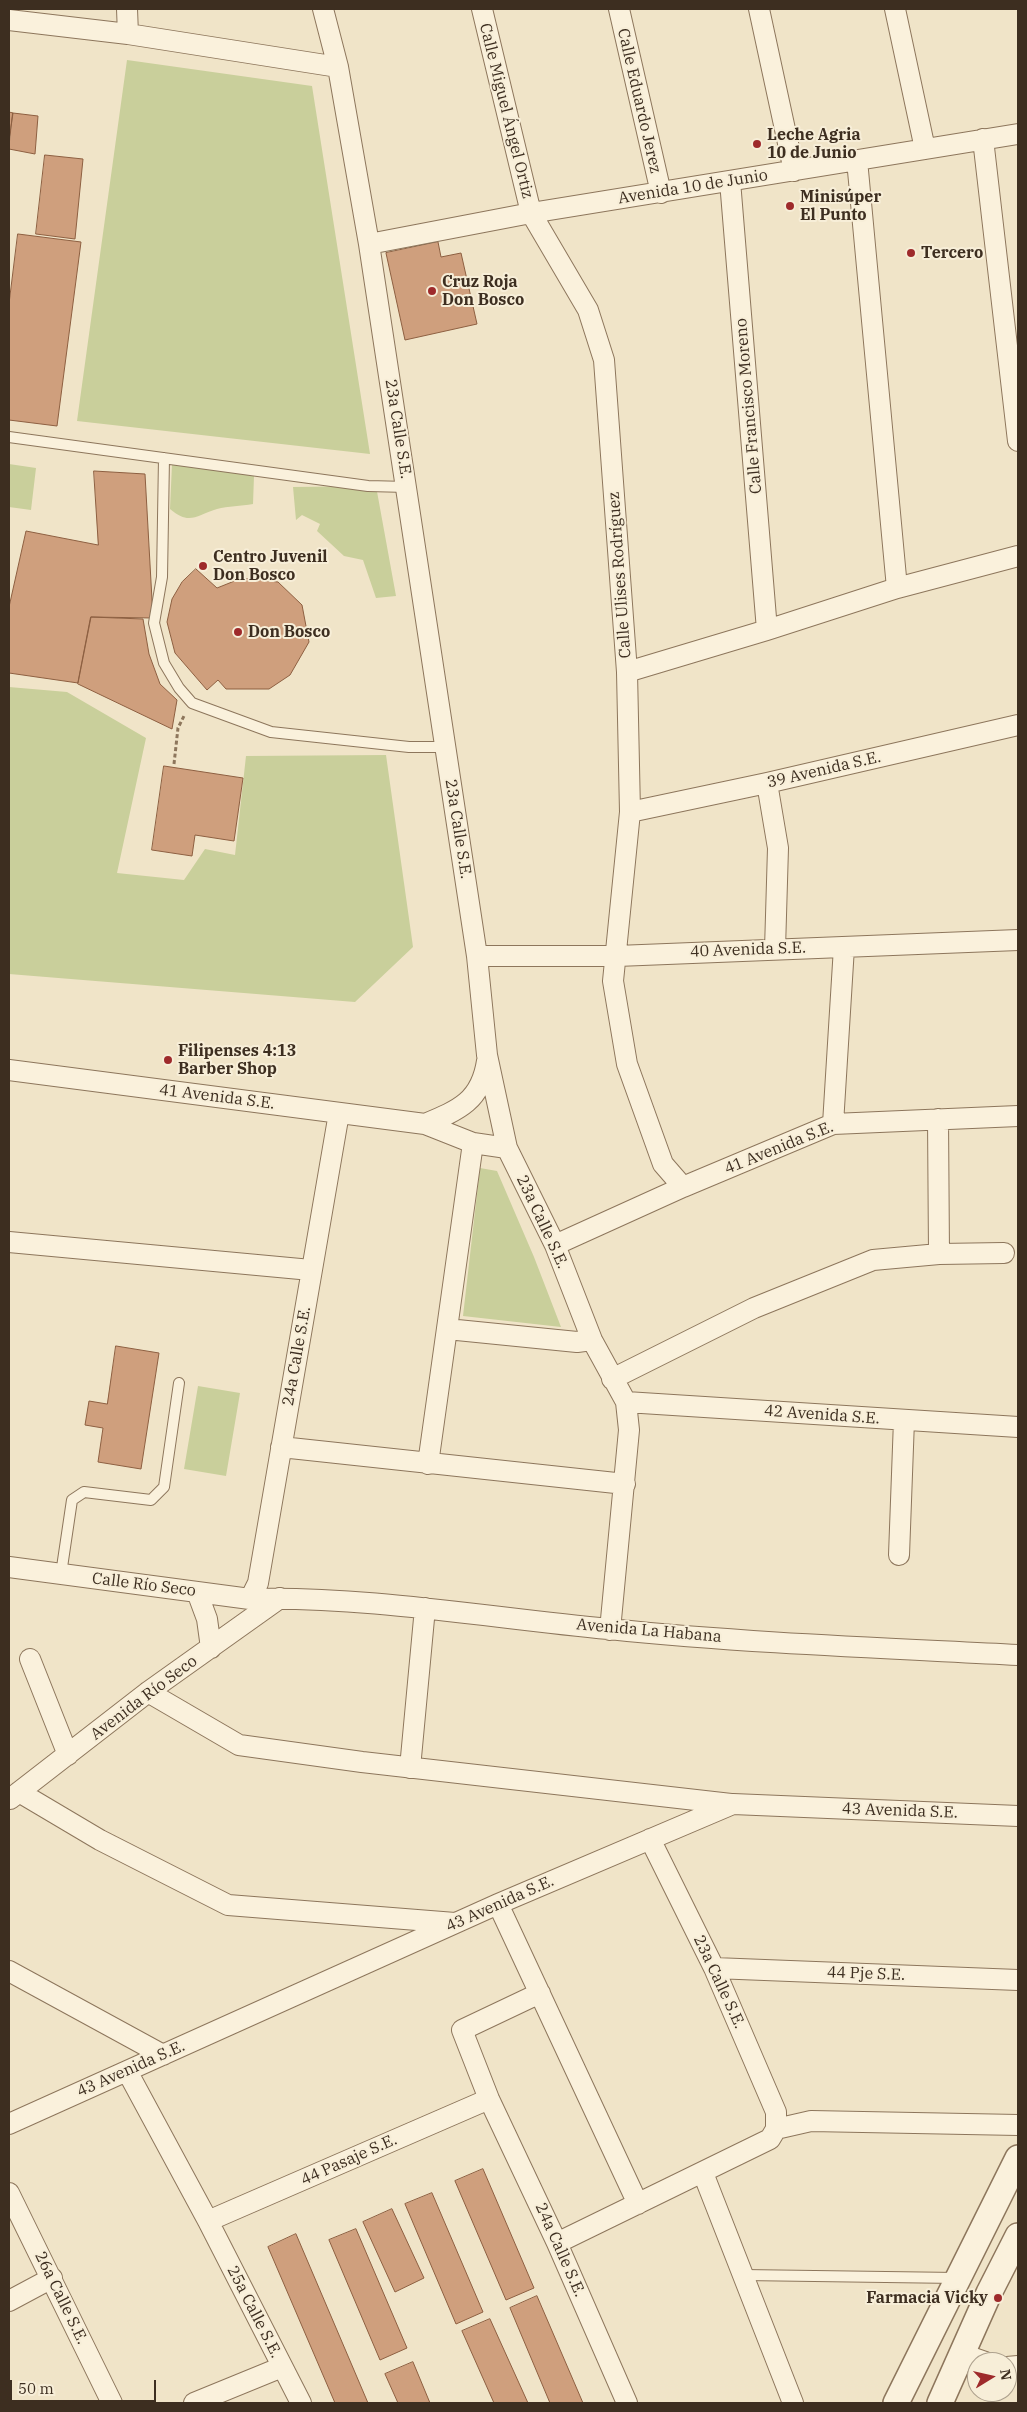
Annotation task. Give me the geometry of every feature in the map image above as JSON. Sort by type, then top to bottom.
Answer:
[{"type":"street","points":[[128,9],[128,34]]},
{"type":"street","name":"23a Calle S.E.","points":[[323,9],[338,68],[369,244],[408,487],[478,956],[487,1056],[507,1148],[555,1245],[592,1340],[626,1402],[629,1430],[610,1630]]},
{"type":"street","name":"Calle Miguel Ángel Ortiz","points":[[482,9],[531,213]]},
{"type":"street","name":"Calle Eduardo Jerez","points":[[619,9],[661,193]]},
{"type":"street","points":[[759,9],[794,171]]},
{"type":"street","points":[[895,9],[925,149]]},
{"type":"street","points":[[9,20],[128,34],[338,68]]},
{"type":"street","name":"Avenida 10 de Junio","points":[[369,244],[531,213],[1018,134]]},
{"type":"street","points":[[983,139],[1018,441]]},
{"type":"street","points":[[857,160],[897,588]]},
{"type":"street","name":"Calle Francisco Moreno","points":[[730,181],[767,630]]},
{"type":"street","name":"Calle Ulises Rodríguez","points":[[531,213],[588,310],[604,360],[627,672],[630,812],[613,981],[627,1064],[663,1164],[682,1187]]},
{"type":"street","points":[[627,672],[897,588],[1018,556]]},
{"type":"street","name":"39 Avenida S.E.","points":[[630,812],[767,784],[1018,725]]},
{"type":"street","points":[[767,784],[778,848],[775,949]]},
{"type":"street","name":"40 Avenida S.E.","points":[[478,956],[617,956],[1018,940]]},
{"type":"street","points":[[833,1124],[844,947]]},
{"type":"street","points":[[425,1124],[458,1110],[474,1096],[484,1077],[487,1056]]},
{"type":"street","name":"41 Avenida S.E.","points":[[9,1070],[425,1124],[473,1143],[507,1148]]},
{"type":"street","name":"24a Calle S.E.","points":[[250,1599],[258,1583],[339,1113]]},
{"type":"street","name":"41 Avenida S.E.","points":[[555,1245],[682,1187],[833,1124],[1018,1116]]},
{"type":"street","points":[[938,1119],[939,1254]]},
{"type":"street","points":[[428,1464],[473,1143]]},
{"type":"street","points":[[9,1242],[311,1270]]},
{"type":"street","points":[[612,1378],[754,1308],[873,1260],[939,1254],[1004,1252]]},
{"type":"street","points":[[447,1329],[577,1342],[592,1340]]},
{"type":"street","name":"42 Avenida S.E.","points":[[626,1402],[1018,1427]]},
{"type":"street","points":[[899,1556],[904,1420]]},
{"type":"street","points":[[281,1447],[625,1484]]},
{"type":"street","name":"Calle Río Seco","points":[[9,1567],[250,1599],[280,1598]]},
{"type":"street","points":[[197,1592],[207,1619],[212,1648]]},
{"type":"street","name":"Avenida La Habana","points":[[280,1598],[425,1608],[610,1630],[841,1646],[1018,1654]]},
{"type":"street","name":"Avenida Río Seco","points":[[14,1796],[148,1692],[280,1598]]},
{"type":"street","points":[[410,1768],[425,1608]]},
{"type":"street","points":[[30,1659],[68,1755]]},
{"type":"street","points":[[148,1692],[239,1745],[410,1768],[733,1804]]},
{"type":"street","points":[[14,1796],[228,1906],[457,1923]]},
{"type":"street","name":"43 Avenida S.E.","points":[[9,2124],[498,1904],[733,1804],[1018,1816]]},
{"type":"street","name":"23a Calle S.E.","points":[[650,1839],[714,1968],[776,2112],[776,2129]]},
{"type":"street","points":[[498,1904],[638,2204]]},
{"type":"street","name":"44 Pje S.E.","points":[[714,1968],[1018,1980]]},
{"type":"street","points":[[9,1971],[163,2055]]},
{"type":"street","name":"24a Calle S.E.","points":[[540,1994],[462,2030],[489,2099],[557,2242],[627,2403]]},
{"type":"street","name":"25a Calle S.E.","points":[[127,2071],[208,2221],[300,2403]]},
{"type":"street","name":"44 Pasaje S.E.","points":[[208,2221],[489,2099]]},
{"type":"street","points":[[557,2242],[770,2139],[776,2129],[811,2121],[1018,2125]]},
{"type":"street","points":[[896,2403],[1018,2158]]},
{"type":"street","points":[[703,2172],[793,2403]]},
{"type":"street","name":"26a Calle S.E.","points":[[9,2192],[112,2403]]},
{"type":"street","points":[[976,2352],[1018,2236]]},
{"type":"street","points":[[9,2301],[52,2278]]},
{"type":"street","points":[[194,2403],[282,2367]]},
{"type":"street","points":[[940,2403],[967,2367]]},
{"type":"lane","points":[[9,437],[368,486],[408,487]]},
{"type":"lane","points":[[164,458],[162,577],[154,623],[164,664],[179,688],[192,702],[271,732],[409,747],[446,747]]},
{"type":"lane","points":[[60,1574],[72,1500],[84,1492],[151,1500],[164,1486],[179,1383]]},
{"type":"lane","points":[[743,2275],[957,2278]]},
{"type":"path","points":[[174,764],[178,728],[192,702]]},
{"type":"green space","points":[[127,60],[312,86],[370,454],[77,421]]},
{"type":"green space","points":[[9,464],[36,468],[31,510],[9,507]]},
{"type":"green space","points":[[172,464],[254,476],[253,504],[221,508],[193,518],[183,517],[170,509]]},
{"type":"green space","points":[[376,486],[396,596],[376,598],[363,560],[344,556],[317,531],[320,524],[302,515],[296,520],[293,487]]},
{"type":"green space","points":[[9,687],[67,692],[146,738],[117,873],[184,880],[205,849],[235,855],[246,756],[386,755],[413,947],[355,1002],[9,974]]},
{"type":"green space","points":[[480,1168],[497,1171],[534,1257],[561,1327],[463,1316]]},
{"type":"green space","points":[[198,1386],[240,1393],[226,1476],[184,1469]]},
{"type":"building","points":[[9,112],[13,113],[9,140]]},
{"type":"building","points":[[13,113],[38,116],[35,154],[9,149]]},
{"type":"building","points":[[45,155],[83,159],[75,239],[36,234]]},
{"type":"building","points":[[18,234],[81,242],[57,426],[9,420],[9,304]]},
{"type":"building","name":"Cruz Roja Don Bosco","points":[[438,242],[441,257],[461,253],[477,324],[405,340],[386,253]]},
{"type":"building","points":[[94,471],[145,474],[153,618],[91,617],[78,683],[9,673],[9,607],[26,531],[98,545]]},
{"type":"building","name":"Don Bosco","points":[[196,569],[217,588],[242,578],[278,582],[302,605],[309,642],[290,675],[269,689],[226,689],[218,680],[207,690],[175,653],[167,622],[172,599],[182,582]]},
{"type":"building","points":[[91,617],[143,619],[149,654],[160,684],[177,700],[172,729],[78,684]]},
{"type":"building","points":[[164,766],[243,778],[234,841],[195,835],[192,856],[152,850]]},
{"type":"building","points":[[116,1346],[159,1353],[141,1469],[98,1462],[103,1428],[85,1425],[89,1401],[107,1404]]},
{"type":"building","points":[[483,2169],[534,2288],[506,2300],[455,2181]]},
{"type":"building","points":[[432,2193],[483,2312],[456,2324],[405,2204]]},
{"type":"building","points":[[392,2209],[424,2278],[395,2292],[363,2222]]},
{"type":"building","points":[[356,2229],[407,2348],[380,2360],[329,2240]]},
{"type":"building","points":[[296,2234],[368,2403],[335,2403],[268,2247]]},
{"type":"building","points":[[537,2296],[583,2403],[550,2403],[510,2308]]},
{"type":"building","points":[[490,2319],[528,2403],[494,2403],[462,2331]]},
{"type":"building","points":[[413,2362],[430,2403],[398,2403],[385,2374]]},
{"type":"place","name":"Leche Agria 10 de Junio","points":[[757,144]]},
{"type":"place","name":"Minisúper El Punto","points":[[790,206]]},
{"type":"place","name":"Tercero","points":[[911,253]]},
{"type":"place","name":"Cruz Roja Don Bosco","points":[[432,291]]},
{"type":"place","name":"Centro Juvenil Don Bosco","points":[[203,566]]},
{"type":"place","name":"Don Bosco","points":[[238,632]]},
{"type":"place","name":"Filipenses 4:13 Barber Shop","points":[[168,1060]]},
{"type":"place","name":"Farmacia Vicky","points":[[998,2298]]}]
